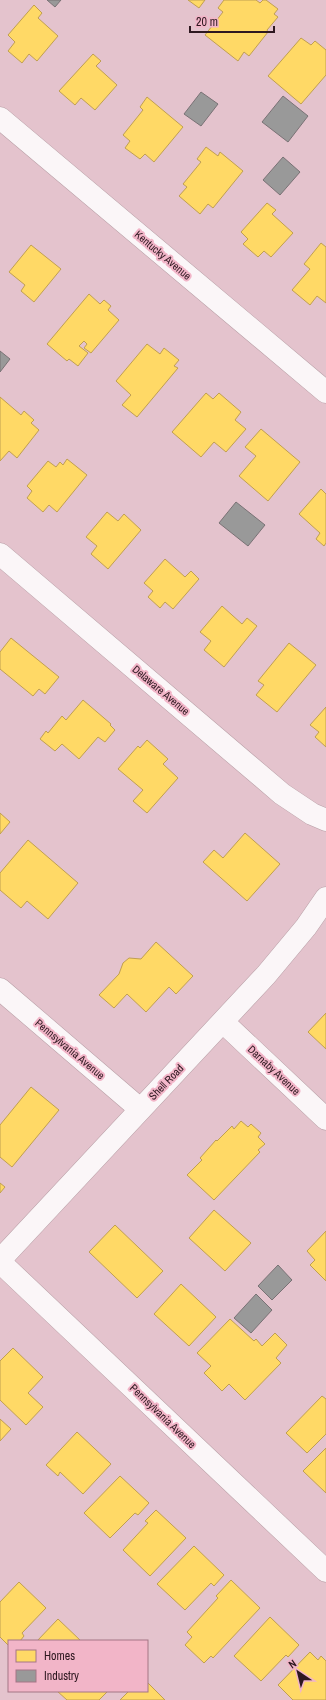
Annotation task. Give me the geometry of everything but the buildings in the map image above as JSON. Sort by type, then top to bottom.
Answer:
[{"type":"street","name":"Kentucky Avenue","points":[[0,118],[326,392]]},
{"type":"street","name":"Delaware Avenue","points":[[0,554],[282,794],[312,814],[326,820]]},
{"type":"street","name":"Shell Road","points":[[0,1261],[140,1108],[266,975],[306,927],[326,898]]},
{"type":"street","name":"Pennsylvania Avenue","points":[[0,989],[140,1108]]},
{"type":"street","name":"Darnaby Avenue","points":[[223,1022],[326,1119]]},
{"type":"street","name":"Pennsylvania Avenue","points":[[0,1261],[326,1571]]}]
